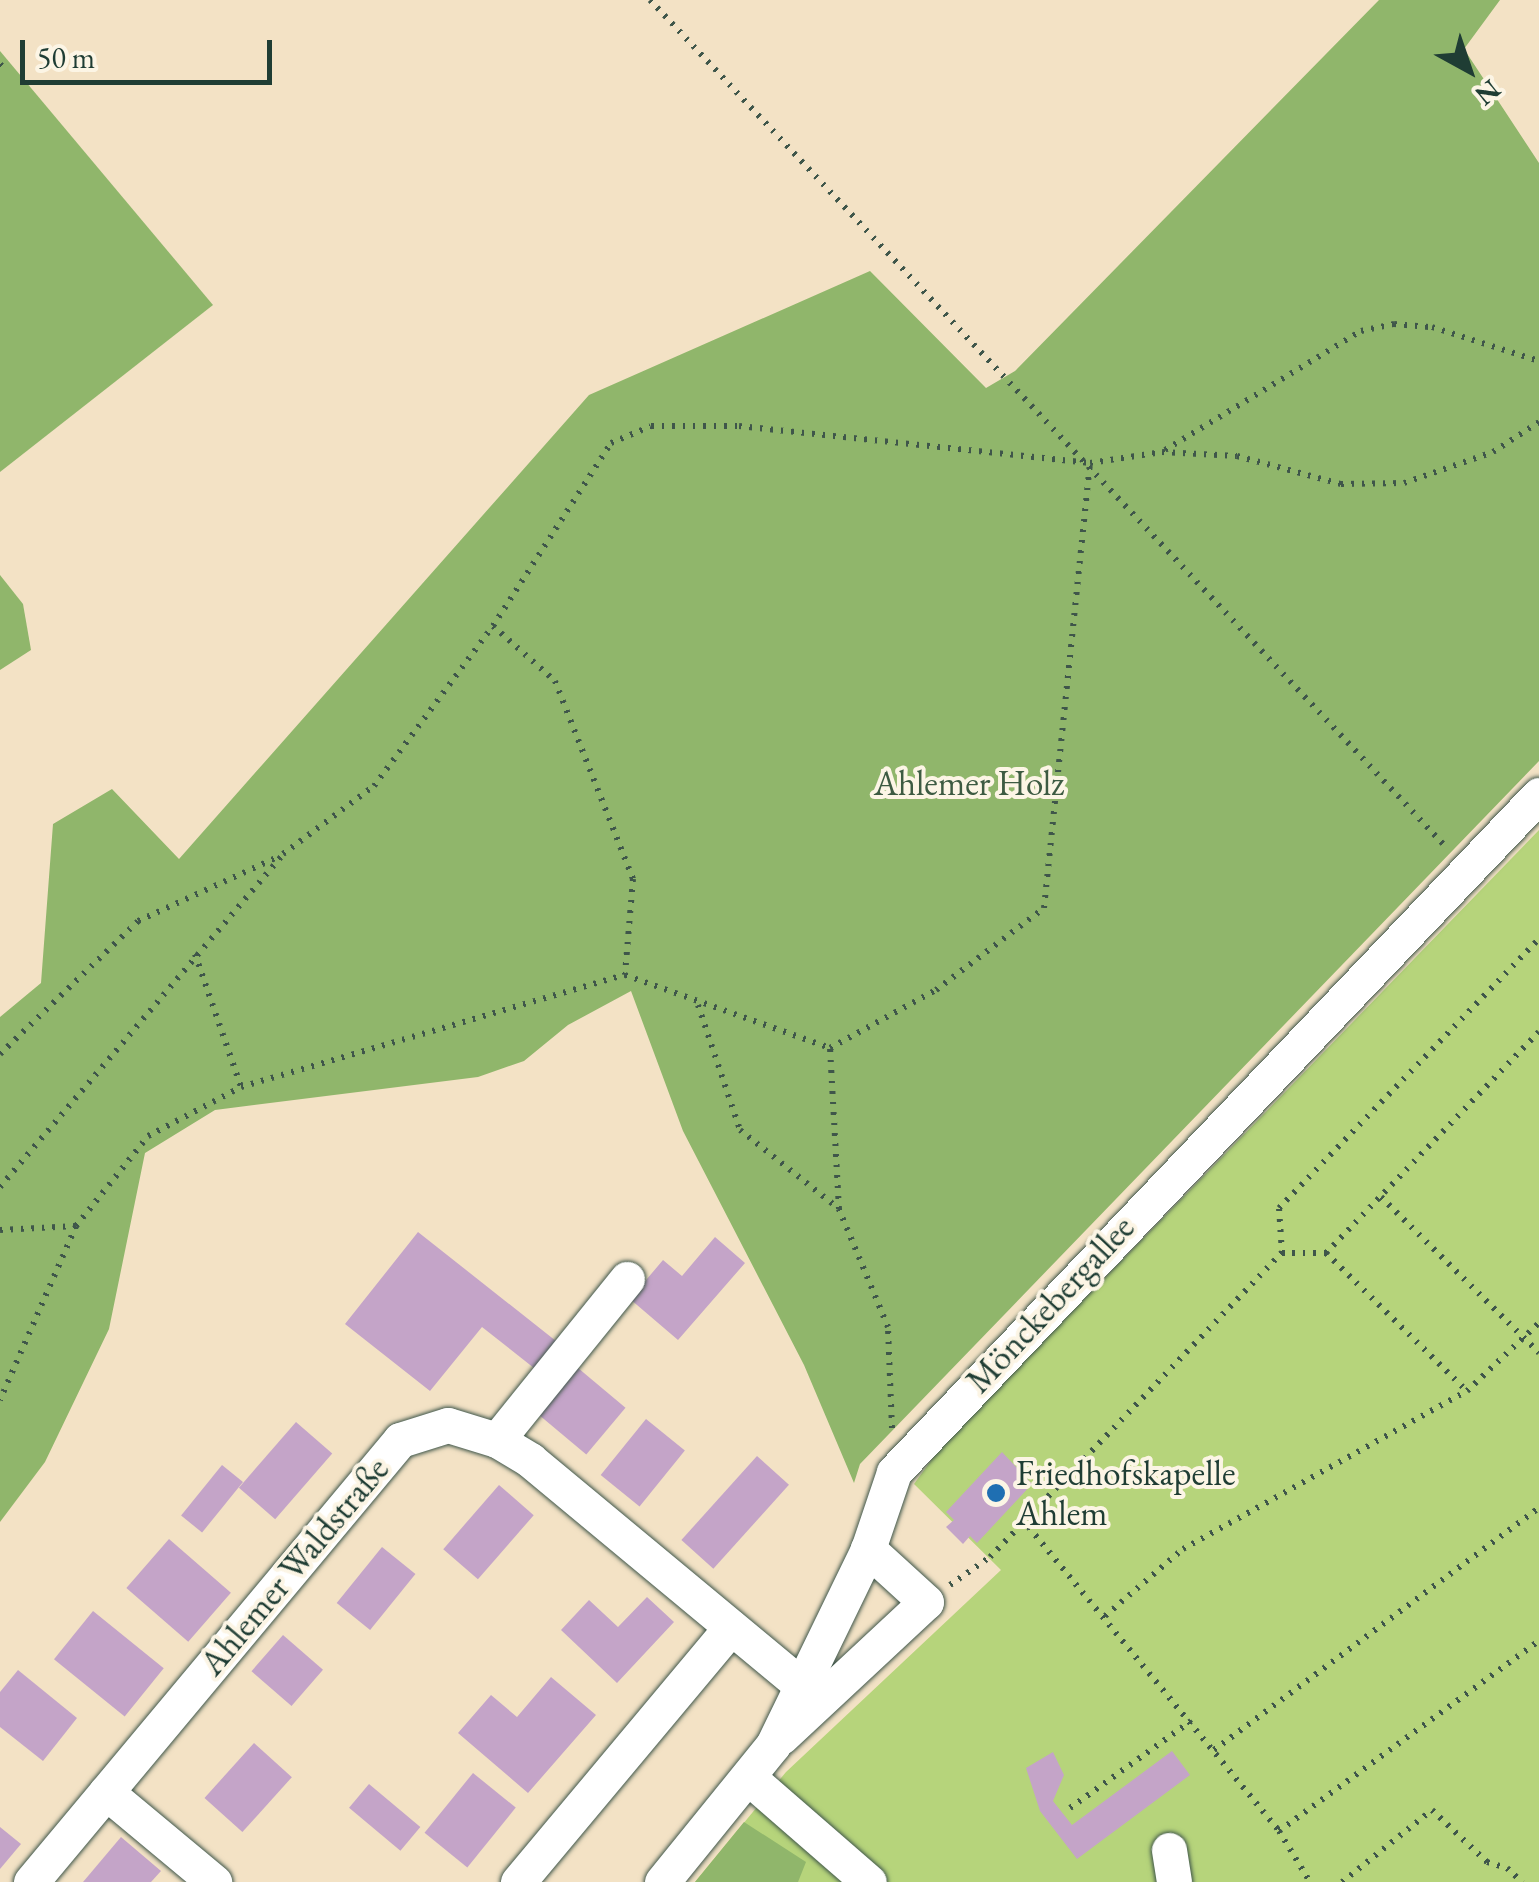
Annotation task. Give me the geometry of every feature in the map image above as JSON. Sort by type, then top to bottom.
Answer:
[{"type":"street","name":"Mönckebergallee","points":[[662,1882],[773,1745],[799,1683],[868,1549],[894,1472],[1539,795]]},
{"type":"street","points":[[497,1440],[627,1278]]},
{"type":"street","name":"Ahlemer Waldstraße","points":[[31,1882],[400,1440],[448,1425],[497,1440],[530,1460],[799,1683]]},
{"type":"street","points":[[773,1745],[926,1602],[868,1549]]},
{"type":"street","points":[[518,1882],[731,1628]]},
{"type":"street","points":[[748,1777],[868,1882]]},
{"type":"street","points":[[106,1792],[214,1882]]},
{"type":"path","points":[[650,0],[1467,869]]},
{"type":"path","points":[[1162,452],[1361,330],[1394,324],[1432,327],[1539,361]]},
{"type":"path","points":[[0,1054],[138,922],[283,854],[374,786],[493,626],[611,443],[650,426],[738,426],[1090,464],[1162,452],[1237,456],[1341,484],[1404,482],[1493,452],[1539,422]]},
{"type":"path","points":[[0,1400],[76,1226],[148,1136],[241,1087],[625,975],[830,1048],[936,990],[1044,908],[1090,464]]},
{"type":"path","points":[[493,626],[555,680],[633,879],[625,975]]},
{"type":"path","points":[[0,1187],[283,854]]},
{"type":"path","points":[[1282,1253],[1279,1208],[1539,939]]},
{"type":"path","points":[[196,954],[241,1087]]},
{"type":"path","points":[[697,1003],[740,1130],[839,1209]]},
{"type":"path","points":[[1326,1253],[1539,1032]]},
{"type":"path","points":[[830,1048],[839,1209],[888,1328],[894,1472]]},
{"type":"path","points":[[1380,1197],[1539,1354]]},
{"type":"path","points":[[0,1230],[76,1226]]},
{"type":"path","points":[[926,1602],[990,1558],[1022,1519],[1282,1253],[1326,1253],[1467,1391]]},
{"type":"path","points":[[1105,1616],[1183,1549],[1467,1391],[1539,1323]]},
{"type":"path","points":[[1214,1750],[1539,1508]]},
{"type":"path","points":[[1022,1519],[1279,1830],[1310,1882]]},
{"type":"path","points":[[1279,1830],[1539,1640]]},
{"type":"path","points":[[1070,1808],[1191,1721]]},
{"type":"path","points":[[1342,1882],[1432,1810],[1487,1862],[1507,1868],[1522,1882]]},
{"type":"green space","name":"Ahlemer Holz","points":[[1379,0],[1500,0],[1464,49],[1539,163],[1539,761],[860,1464],[854,1483],[804,1365],[683,1131],[631,991],[568,1025],[524,1061],[478,1077],[215,1110],[145,1153],[109,1329],[45,1462],[0,1522],[0,1017],[41,983],[53,824],[112,789],[179,859],[589,395],[870,271],[986,388],[1015,371]]},
{"type":"green space","points":[[0,51],[213,305],[0,472]]},
{"type":"green space","points":[[0,575],[23,604],[31,650],[0,670]]},
{"type":"green space","points":[[1539,830],[1539,1882],[695,1882],[786,1772],[1001,1570],[914,1484],[940,1448]]},
{"type":"green space","points":[[744,1822],[806,1862],[798,1882],[695,1882]]},
{"type":"building","points":[[418,1232],[561,1345],[539,1372],[482,1327],[430,1391],[345,1324]]},
{"type":"building","points":[[715,1237],[745,1263],[678,1340],[630,1299],[663,1260],[682,1276]]},
{"type":"building","points":[[578,1368],[625,1408],[586,1455],[539,1415]]},
{"type":"building","points":[[646,1419],[685,1450],[640,1506],[601,1475]]},
{"type":"building","points":[[296,1422],[332,1453],[275,1519],[239,1488]]},
{"type":"building","name":"Friedhofskapelle Ahlem","points":[[1002,1452],[1032,1484],[977,1543],[970,1536],[963,1544],[946,1527],[954,1520],[946,1512]]},
{"type":"building","points":[[757,1456],[789,1485],[713,1569],[681,1540]]},
{"type":"building","points":[[222,1465],[243,1482],[202,1533],[181,1516]]},
{"type":"building","points":[[499,1485],[534,1515],[478,1579],[443,1549]]},
{"type":"building","points":[[169,1539],[231,1593],[188,1642],[126,1588]]},
{"type":"building","points":[[382,1547],[415,1574],[370,1630],[337,1603]]},
{"type":"building","points":[[647,1597],[674,1622],[617,1683],[561,1630],[589,1600],[618,1627]]},
{"type":"building","points":[[93,1611],[164,1668],[125,1716],[54,1659]]},
{"type":"building","points":[[283,1635],[323,1670],[292,1706],[252,1671]]},
{"type":"building","points":[[18,1670],[77,1718],[43,1761],[0,1727],[0,1692]]},
{"type":"building","points":[[551,1677],[596,1715],[528,1793],[458,1733],[491,1695],[517,1717]]},
{"type":"building","points":[[254,1743],[292,1777],[242,1832],[204,1798]]},
{"type":"building","points":[[1172,1751],[1190,1775],[1077,1859],[1040,1811],[1026,1768],[1053,1752],[1064,1775],[1053,1801],[1072,1825]]},
{"type":"building","points":[[473,1773],[516,1808],[467,1867],[425,1833]]},
{"type":"building","points":[[369,1784],[420,1827],[400,1851],[349,1808]]},
{"type":"building","points":[[0,1827],[21,1844],[0,1869]]},
{"type":"building","points":[[121,1837],[161,1871],[151,1882],[83,1882]]},
{"type":"place","name":"Friedhofskapelle Ahlem","points":[[996,1493]]}]
